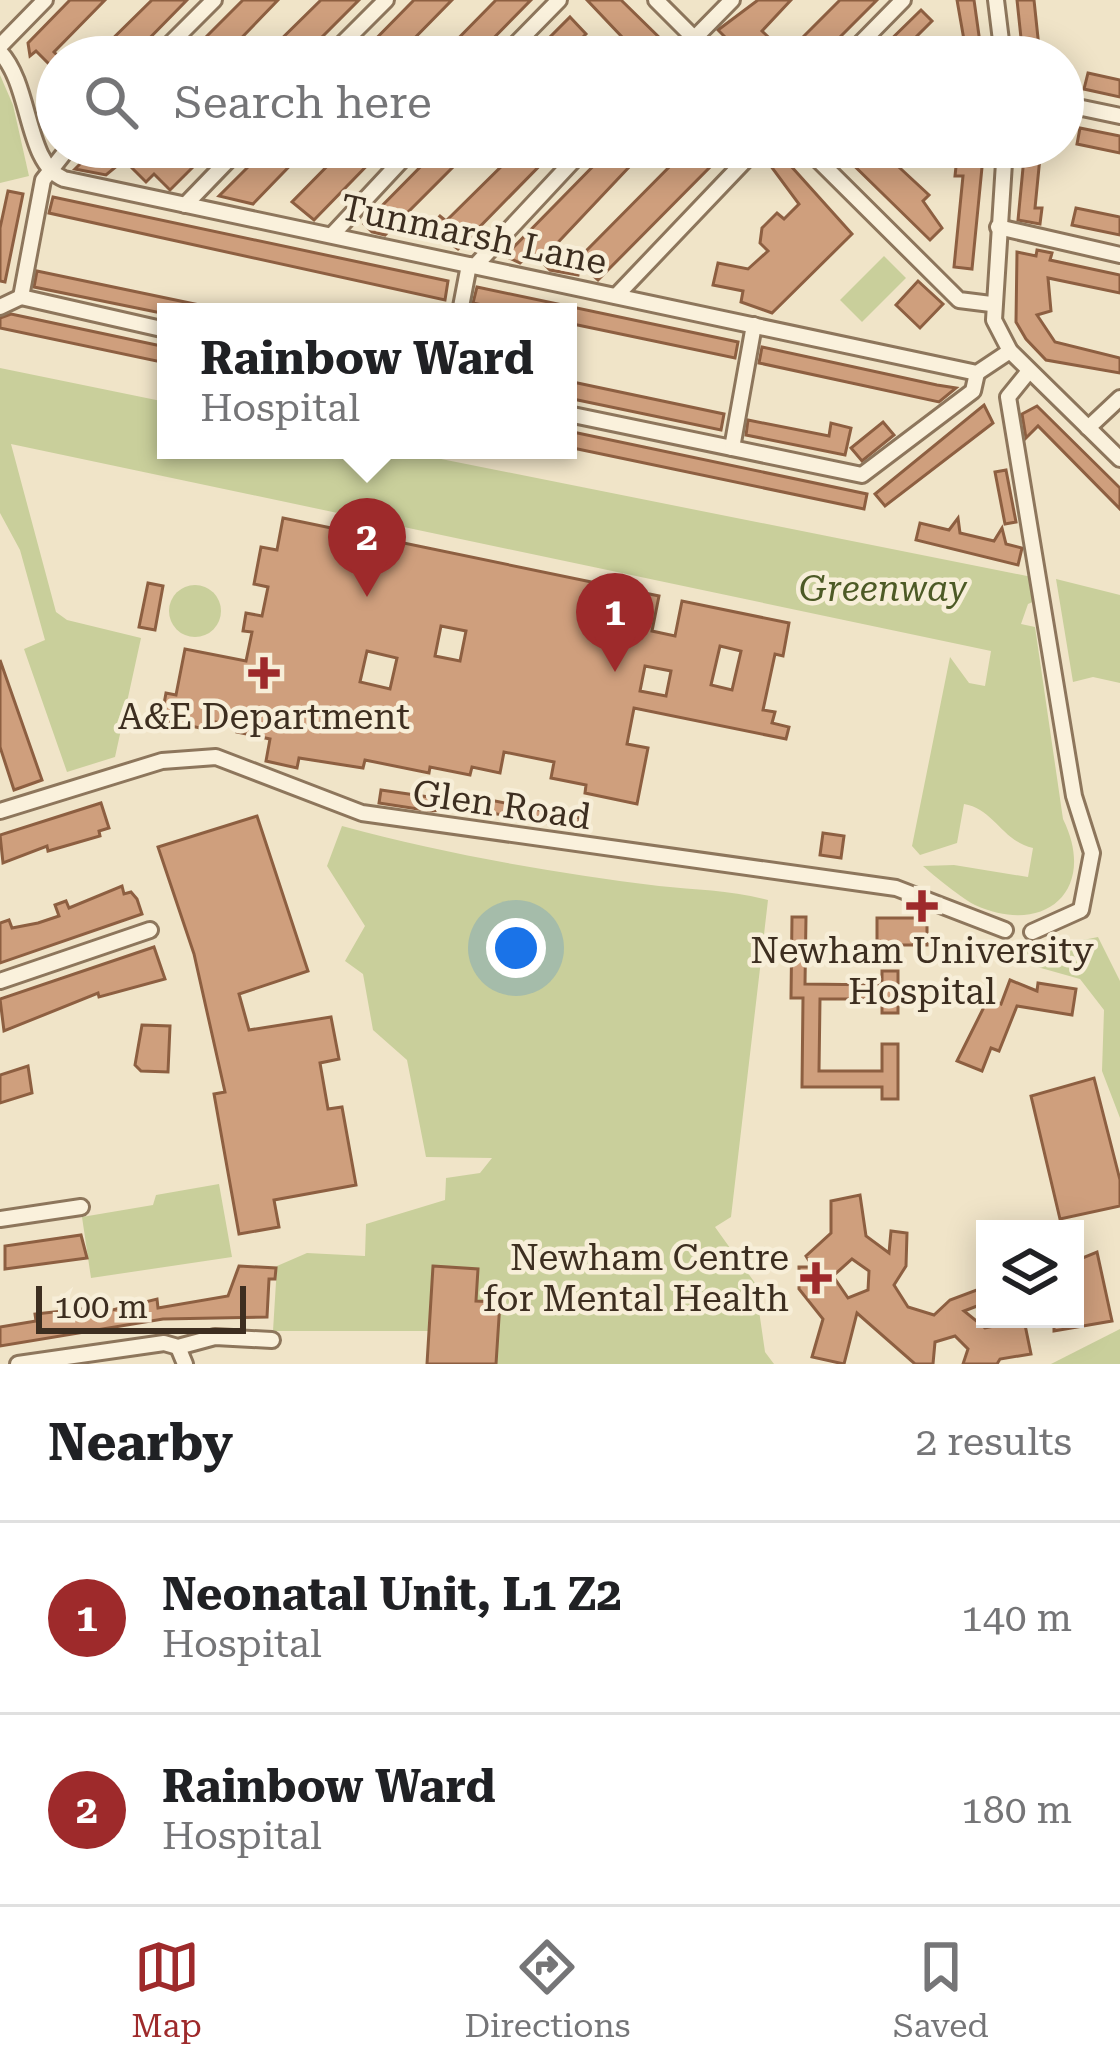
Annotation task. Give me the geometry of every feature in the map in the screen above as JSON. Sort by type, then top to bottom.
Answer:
[{"type":"street","points":[[36,133],[21,83],[0,49],[45,0]]},
{"type":"street","points":[[178,36],[214,0]]},
{"type":"street","points":[[350,36],[386,0]]},
{"type":"street","points":[[524,36],[559,0]]},
{"type":"street","points":[[656,0],[692,36]]},
{"type":"street","points":[[698,36],[732,0]]},
{"type":"street","points":[[868,36],[903,0]]},
{"type":"street","points":[[996,0],[1000,36]]},
{"type":"street","points":[[1084,108],[1120,116]]},
{"type":"street","points":[[185,205],[221,168]]},
{"type":"street","points":[[332,235],[394,168]]},
{"type":"street","points":[[462,303],[472,265],[566,168]]},
{"type":"street","points":[[616,296],[738,168]]},
{"type":"street","points":[[826,168],[959,300],[991,304]]},
{"type":"street","points":[[1003,168],[991,304],[1010,351],[1120,459]]},
{"type":"street","points":[[21,297],[47,169]]},
{"type":"street","name":"Tunmarsh Lane","points":[[47,169],[64,179],[977,373]]},
{"type":"street","points":[[998,227],[1120,255]]},
{"type":"street","points":[[0,308],[21,297],[157,328]]},
{"type":"street","points":[[732,448],[754,325]]},
{"type":"street","points":[[577,416],[870,473],[974,391],[977,373],[1010,351]]},
{"type":"street","points":[[1029,371],[1008,397],[1006,407],[1036,548],[1074,796],[1092,853],[1082,910],[1055,926],[1032,932]]},
{"type":"street","points":[[1088,428],[1120,398]]},
{"type":"street","name":"Glen Road","points":[[2,805],[162,761],[215,757],[362,813],[896,888],[1005,929]]},
{"type":"street","points":[[0,981],[150,930]]},
{"type":"street","points":[[0,1219],[81,1207]]},
{"type":"street","points":[[18,1364],[164,1343],[178,1347],[214,1337],[272,1340]]},
{"type":"street","points":[[178,1347],[184,1364]]},
{"type":"green space","points":[[0,75],[13,105],[29,176],[0,183]]},
{"type":"green space","points":[[884,256],[906,278],[862,322],[840,300]]},
{"type":"green space","name":"Greenway","points":[[0,368],[157,400],[157,459],[441,459],[1032,577],[1035,601],[1028,604],[1021,624],[1035,627],[1063,819],[1072,844],[1074,867],[1069,886],[1043,911],[1023,915],[975,905],[949,887],[923,866],[954,865],[1028,877],[1033,848],[964,804],[957,843],[920,855],[912,846],[950,657],[969,683],[985,686],[991,651],[11,444],[56,612],[67,620],[141,638],[115,757],[67,772],[24,649],[45,640],[20,550],[0,513]]},
{"type":"green space","name":"Greenway","points":[[1056,579],[1120,595],[1120,683],[1093,677],[1073,682]]},
{"type":"green space","points":[[195,585],[213,593],[221,611],[213,629],[195,637],[177,629],[169,611],[177,593]]},
{"type":"green space","points":[[342,826],[540,869],[768,900],[731,1217],[715,1227],[755,1283],[765,1352],[774,1364],[427,1364],[429,1331],[273,1331],[277,1266],[307,1253],[365,1256],[366,1224],[445,1200],[446,1178],[480,1173],[492,1158],[426,1157],[407,1060],[373,1030],[363,974],[345,961],[365,926],[327,866]]},
{"type":"green space","points":[[1098,937],[1120,981],[1120,1118],[1102,1071],[1104,1010],[1080,979],[977,950],[984,944],[1023,952]]},
{"type":"green space","points":[[219,1184],[232,1257],[91,1278],[82,1217],[153,1205],[156,1195]]},
{"type":"green space","points":[[1120,1329],[1120,1364],[1051,1364]]},
{"type":"building","points":[[70,0],[105,0],[70,36],[36,36],[36,51],[30,56],[28,43]]},
{"type":"building","points":[[152,0],[187,0],[152,36],[115,36]]},
{"type":"building","points":[[243,0],[278,0],[243,36],[207,36]]},
{"type":"building","points":[[321,0],[359,0],[323,36],[284,36]]},
{"type":"building","points":[[414,0],[452,0],[417,36],[379,36]]},
{"type":"building","points":[[496,0],[531,0],[496,36],[461,36]]},
{"type":"building","points":[[587,0],[621,0],[658,36],[621,36]]},
{"type":"building","points":[[758,0],[791,0],[762,31],[767,36],[724,36],[718,30]]},
{"type":"building","points":[[840,0],[877,0],[841,36],[804,36]]},
{"type":"building","points":[[957,0],[974,0],[979,36],[963,36]]},
{"type":"building","points":[[1017,0],[1034,0],[1038,36],[1021,36]]},
{"type":"building","points":[[921,10],[932,21],[917,36],[894,36]]},
{"type":"building","points":[[570,17],[586,34],[584,36],[551,36]]},
{"type":"building","points":[[1088,73],[1120,80],[1120,97],[1084,89]]},
{"type":"building","points":[[1084,129],[1120,136],[1120,153],[1084,145]]},
{"type":"building","points":[[76,168],[114,168],[106,175]]},
{"type":"building","points":[[132,168],[192,168],[170,190],[154,174],[146,182]]},
{"type":"building","points":[[247,168],[288,168],[253,204],[219,196]]},
{"type":"building","points":[[325,168],[365,168],[314,220],[292,202]]},
{"type":"building","points":[[419,168],[452,168],[385,235],[364,224]]},
{"type":"building","points":[[500,168],[537,168],[458,249],[429,228],[440,216],[446,221]]},
{"type":"building","points":[[591,168],[628,168],[547,254],[580,257],[668,168],[709,168],[598,280],[580,264],[578,275],[550,270],[532,252],[520,263],[505,256]]},
{"type":"building","points":[[772,168],[793,168],[852,234],[772,313],[741,302],[743,291],[713,285],[718,263],[748,269],[768,251],[760,243],[762,228],[777,213],[784,219],[799,204]]},
{"type":"building","points":[[856,168],[900,168],[929,195],[923,201],[942,228],[930,240]]},
{"type":"building","points":[[956,168],[982,168],[972,269],[954,267],[963,176],[955,176]]},
{"type":"building","points":[[1023,168],[1039,168],[1035,208],[1042,208],[1040,224],[1018,220]]},
{"type":"building","points":[[8,191],[23,194],[5,282],[0,281],[0,228]]},
{"type":"building","points":[[53,197],[448,281],[445,300],[49,213]]},
{"type":"building","points":[[1076,208],[1120,217],[1120,235],[1072,225]]},
{"type":"building","points":[[1037,250],[1052,253],[1050,260],[1120,275],[1120,293],[1048,278],[1051,311],[1037,315],[1055,342],[1120,358],[1120,373],[1046,360],[1026,339],[1016,322],[1017,252],[1036,256]]},
{"type":"building","points":[[37,271],[190,303],[157,303],[157,312],[34,287]]},
{"type":"building","points":[[918,281],[943,304],[920,328],[896,305]]},
{"type":"building","points":[[477,287],[553,303],[473,303]]},
{"type":"building","points":[[577,308],[738,342],[735,358],[577,325]]},
{"type":"building","points":[[11,314],[157,345],[157,361],[0,328],[0,318]]},
{"type":"building","points":[[762,347],[956,388],[939,402],[759,363]]},
{"type":"building","points":[[577,383],[724,414],[721,430],[577,400]]},
{"type":"building","points":[[984,405],[993,423],[885,506],[875,494]]},
{"type":"building","points":[[1037,406],[1120,488],[1120,509],[1038,426],[1026,438],[1022,414]]},
{"type":"building","points":[[748,420],[829,436],[831,423],[851,428],[845,455],[746,435]]},
{"type":"building","points":[[883,422],[894,435],[862,461],[851,448]]},
{"type":"building","points":[[577,433],[867,494],[864,509],[577,449]]},
{"type":"building","points":[[1006,470],[1016,522],[1005,524],[995,472]]},
{"type":"building","points":[[283,518],[659,596],[652,631],[675,636],[682,601],[789,623],[783,656],[775,654],[763,710],[775,712],[772,723],[789,727],[786,739],[634,708],[627,744],[648,748],[637,804],[585,793],[586,785],[551,778],[554,762],[504,752],[500,773],[472,767],[470,775],[430,767],[429,773],[365,760],[363,768],[299,758],[297,768],[266,761],[270,739],[237,732],[238,726],[216,722],[215,731],[161,720],[166,693],[176,695],[185,649],[246,661],[252,632],[243,631],[246,613],[262,616],[268,587],[254,584],[261,547],[277,550]],"holes":[[[441,626],[466,631],[460,661],[435,656]],[[720,646],[741,651],[732,690],[711,685]],[[367,651],[397,658],[390,689],[360,682]],[[645,666],[671,671],[666,696],[640,691]]]},
{"type":"building","points":[[958,518],[960,533],[994,541],[1002,528],[1006,544],[1022,548],[1018,565],[916,540],[920,523],[949,530]]},
{"type":"building","points":[[148,583],[163,586],[155,630],[139,627]]},
{"type":"building","points":[[0,660],[42,780],[14,790],[0,747]]},
{"type":"building","points":[[381,790],[443,799],[440,810],[431,811],[379,803]]},
{"type":"building","points":[[470,796],[580,818],[577,828],[468,809]]},
{"type":"building","points":[[101,803],[109,828],[99,831],[100,836],[48,851],[47,846],[3,863],[0,835]]},
{"type":"building","points":[[257,816],[308,971],[239,994],[249,1030],[331,1017],[339,1059],[320,1063],[328,1109],[342,1107],[356,1185],[274,1200],[279,1227],[239,1234],[214,1094],[225,1092],[194,954],[158,847]]},
{"type":"building","points":[[823,833],[844,836],[841,858],[820,855]]},
{"type":"building","points":[[122,886],[124,894],[131,892],[137,899],[142,914],[0,963],[0,923],[9,920],[12,928],[38,923],[59,916],[55,905],[66,901],[69,908]]},
{"type":"building","points":[[792,917],[806,917],[805,984],[882,985],[882,971],[898,971],[898,1013],[882,1013],[882,999],[820,999],[819,1071],[882,1071],[882,1044],[898,1044],[898,1099],[882,1099],[882,1087],[802,1087],[803,998],[791,998]]},
{"type":"building","points":[[877,918],[927,918],[927,945],[877,945]]},
{"type":"building","points":[[154,947],[165,979],[99,997],[98,993],[4,1031],[0,999]]},
{"type":"building","points":[[1010,980],[1037,991],[1038,983],[1076,989],[1072,1015],[1017,1006],[999,1051],[991,1048],[982,1071],[957,1061],[988,999],[1001,1004]]},
{"type":"building","points":[[142,1025],[170,1026],[168,1072],[141,1071],[135,1065]]},
{"type":"building","points":[[28,1066],[32,1093],[0,1103],[0,1075]]},
{"type":"building","points":[[1094,1078],[1120,1180],[1120,1206],[1060,1219],[1031,1096]]},
{"type":"building","name":"Newham Centre for Mental Health","points":[[860,1195],[866,1236],[889,1253],[891,1231],[907,1233],[906,1266],[894,1285],[908,1307],[934,1315],[950,1300],[976,1290],[976,1306],[964,1311],[976,1321],[976,1328],[1026,1328],[1031,1354],[1000,1359],[997,1364],[963,1364],[968,1349],[955,1336],[935,1342],[933,1364],[915,1364],[857,1313],[844,1364],[812,1357],[823,1319],[799,1289],[799,1267],[813,1267],[806,1256],[831,1233],[831,1201]],"holes":[[[852,1259],[869,1271],[868,1290],[848,1298],[833,1276]]]},
{"type":"building","points":[[81,1235],[87,1258],[5,1269],[5,1246]]},
{"type":"building","points":[[1097,1252],[1112,1321],[1084,1326],[1084,1257]]},
{"type":"building","points":[[239,1266],[276,1268],[275,1279],[269,1279],[267,1317],[163,1319],[0,1346],[0,1327],[36,1321],[35,1314],[91,1308],[92,1315],[157,1299],[158,1308],[228,1296]]},
{"type":"building","points":[[433,1266],[478,1269],[476,1301],[500,1302],[496,1364],[427,1364]]},
{"type":"place","name":"Rainbow Ward","points":[[367,597]]},
{"type":"place","name":"Neonatal Unit, L1 Z2","points":[[615,672]]},
{"type":"place","name":"A&E Department","points":[[264,673]]},
{"type":"place","name":"Newham University Hospital","points":[[922,906]]},
{"type":"place","name":"Newham Centre for Mental Health","points":[[816,1278]]}]
